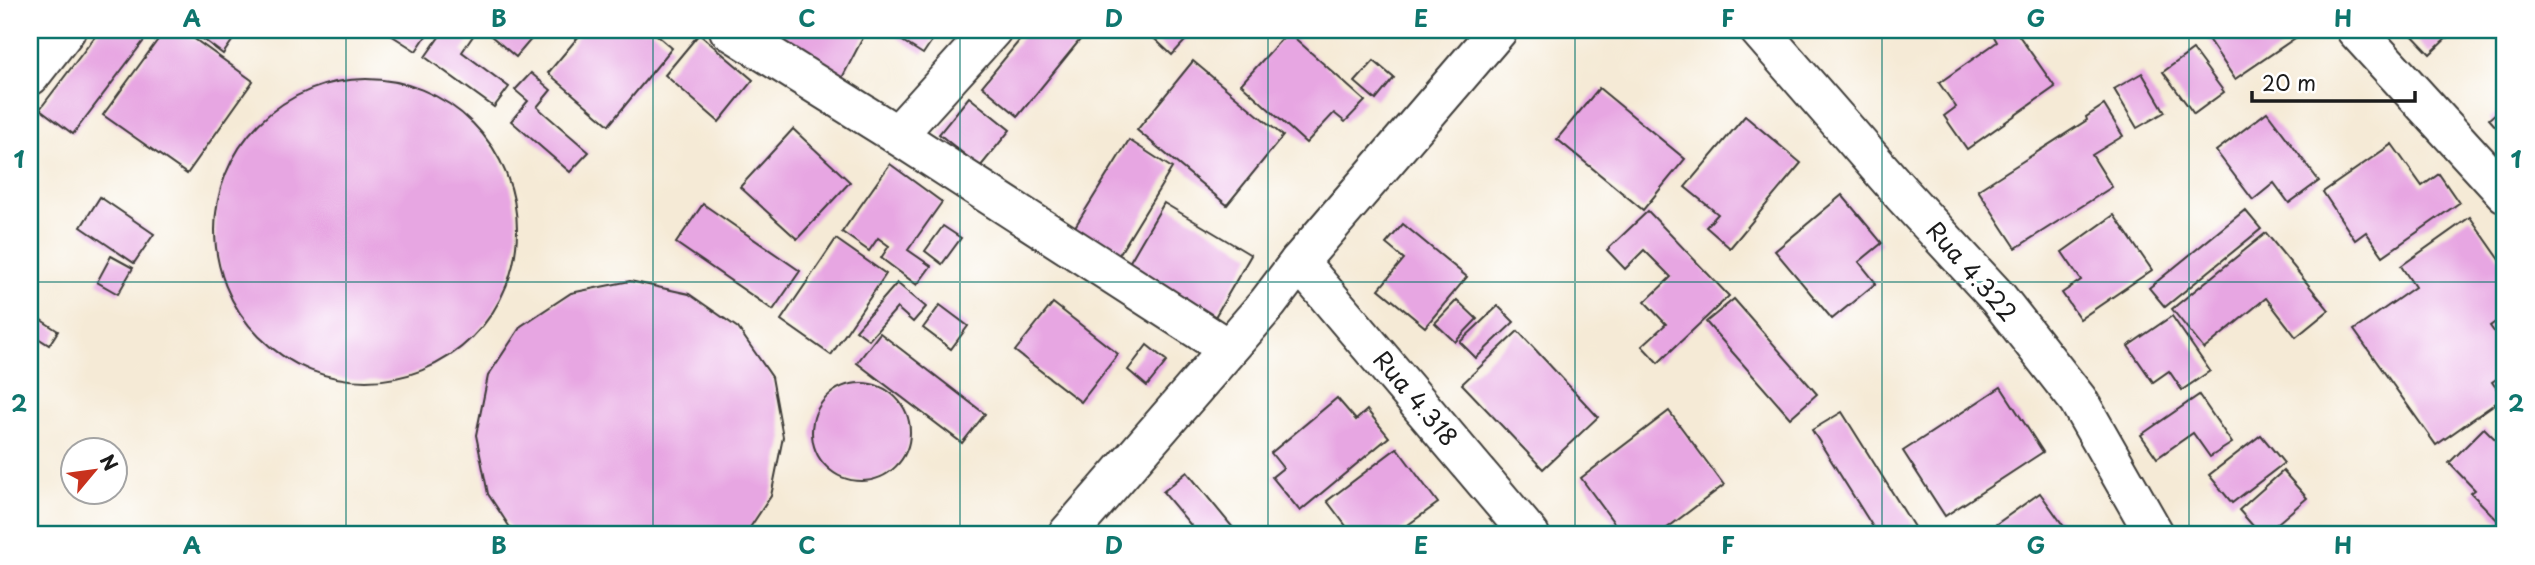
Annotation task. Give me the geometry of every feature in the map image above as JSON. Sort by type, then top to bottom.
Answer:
[{"type":"street","points":[[30,76],[66,30]]},
{"type":"street","points":[[729,30],[1227,348]]},
{"type":"street","points":[[897,135],[992,30]]},
{"type":"street","points":[[1067,535],[1268,303],[1299,262],[1498,30]]},
{"type":"street","name":"Rua 4.322","points":[[1759,30],[1902,194],[1998,298],[2078,400],[2155,535]]},
{"type":"street","points":[[2356,30],[2505,193]]},
{"type":"street","name":"Rua 4.318","points":[[1299,262],[1530,535]]},
{"type":"building","points":[[100,30],[152,30],[73,134],[40,109]]},
{"type":"building","points":[[165,30],[182,30],[253,81],[187,174],[103,115]]},
{"type":"building","points":[[191,30],[237,30],[239,31],[223,54]]},
{"type":"building","points":[[383,30],[430,30],[416,51]]},
{"type":"building","points":[[444,30],[464,30],[473,36],[462,52],[509,87],[494,107],[425,57]]},
{"type":"building","points":[[484,30],[539,30],[516,57]]},
{"type":"building","points":[[584,30],[651,30],[672,48],[609,125],[548,73]]},
{"type":"building","points":[[778,30],[867,30],[842,78],[773,41]]},
{"type":"building","points":[[885,30],[939,30],[923,54]]},
{"type":"building","points":[[1028,30],[1088,30],[1018,116],[982,86]]},
{"type":"building","points":[[1145,30],[1195,30],[1172,55]]},
{"type":"building","points":[[1997,30],[2015,30],[2055,87],[1967,149],[1944,116],[1956,107],[1939,83],[1997,42],[1992,33]]},
{"type":"building","points":[[2202,30],[2303,30],[2304,32],[2235,79]]},
{"type":"building","points":[[2407,30],[2455,30],[2430,54]]},
{"type":"building","points":[[1288,32],[1365,101],[1345,122],[1334,113],[1306,143],[1241,84]]},
{"type":"building","points":[[699,34],[753,80],[719,122],[665,75]]},
{"type":"building","points":[[2193,50],[2224,92],[2194,114],[2163,72]]},
{"type":"building","points":[[1193,61],[1283,136],[1227,205],[1137,130]]},
{"type":"building","points":[[1374,61],[1394,78],[1376,100],[1355,82]]},
{"type":"building","points":[[531,73],[551,90],[537,107],[589,152],[570,172],[511,121],[528,101],[515,90]]},
{"type":"building","points":[[2142,73],[2165,112],[2137,128],[2114,89]]},
{"type":"building","points":[[366,79],[395,82],[424,91],[450,105],[473,123],[491,146],[505,172],[514,201],[517,230],[514,259],[505,288],[491,314],[473,337],[450,355],[424,369],[395,378],[366,381],[337,378],[308,369],[282,355],[259,337],[241,314],[227,288],[218,259],[215,230],[218,201],[227,172],[241,146],[259,123],[282,105],[308,91],[337,82]]},
{"type":"building","points":[[1599,88],[1685,159],[1643,210],[1557,139]]},
{"type":"building","points":[[969,97],[1010,130],[980,167],[939,134]]},
{"type":"building","points":[[2104,105],[2123,136],[2092,155],[2112,187],[2016,248],[1978,190],[2087,120],[2086,117]]},
{"type":"building","points":[[2505,105],[2505,137],[2489,119]]},
{"type":"building","points":[[2267,112],[2319,181],[2289,203],[2274,183],[2253,200],[2216,151]]},
{"type":"building","points":[[1745,116],[1801,163],[1730,248],[1706,227],[1718,214],[1685,187]]},
{"type":"building","points":[[793,129],[850,182],[797,239],[740,187]]},
{"type":"building","points":[[1129,140],[1172,168],[1117,258],[1073,230]]},
{"type":"building","points":[[2392,144],[2422,186],[2439,174],[2459,203],[2383,256],[2366,232],[2355,240],[2323,192]]},
{"type":"building","points":[[890,164],[942,202],[908,250],[931,266],[917,285],[881,258],[889,246],[878,238],[869,251],[842,232]]},
{"type":"building","points":[[1842,195],[1882,243],[1859,262],[1876,283],[1832,319],[1775,251]]},
{"type":"building","points":[[100,197],[154,234],[134,263],[81,227]]},
{"type":"building","points":[[1164,203],[1251,255],[1212,322],[1125,270]]},
{"type":"building","points":[[703,204],[800,271],[773,310],[676,243]]},
{"type":"building","points":[[2245,210],[2261,229],[2165,307],[2149,288]]},
{"type":"building","points":[[1648,211],[1729,296],[1658,363],[1642,346],[1666,324],[1645,302],[1671,277],[1644,250],[1625,269],[1607,250]]},
{"type":"building","points":[[2114,215],[2152,270],[2080,319],[2062,293],[2081,280],[2062,252]]},
{"type":"building","points":[[2470,217],[2505,267],[2505,315],[2490,326],[2505,347],[2505,373],[2492,382],[2503,398],[2436,445],[2354,330],[2415,287],[2401,266]]},
{"type":"building","points":[[1403,224],[1467,277],[1425,327],[1379,289],[1404,259],[1386,244]]},
{"type":"building","points":[[943,226],[961,238],[942,264],[925,251]]},
{"type":"building","points":[[2266,233],[2329,310],[2296,337],[2266,298],[2204,349],[2172,309]]},
{"type":"building","points":[[836,239],[886,274],[831,355],[781,320]]},
{"type":"building","points":[[111,256],[133,268],[118,294],[97,282]]},
{"type":"building","points":[[630,281],[689,294],[738,328],[772,377],[783,437],[771,496],[745,535],[515,535],[488,494],[476,435],[488,376],[521,326],[571,293]]},
{"type":"building","points":[[897,283],[926,307],[913,322],[897,308],[869,340],[856,330]]},
{"type":"building","points":[[1734,299],[1817,394],[1790,418],[1706,322]]},
{"type":"building","points":[[1457,300],[1477,319],[1455,342],[1435,323]]},
{"type":"building","points":[[1053,303],[1118,354],[1081,402],[1015,351]]},
{"type":"building","points":[[940,305],[968,326],[951,349],[923,328]]},
{"type":"building","points":[[1498,306],[1514,322],[1476,358],[1460,342]]},
{"type":"building","points":[[35,316],[58,331],[49,345],[30,333],[30,324]]},
{"type":"building","points":[[2172,316],[2210,371],[2182,390],[2169,371],[2153,382],[2128,346]]},
{"type":"building","points":[[1518,331],[1598,417],[1543,469],[1462,384]]},
{"type":"building","points":[[880,333],[985,414],[962,443],[857,363]]},
{"type":"building","points":[[1147,345],[1167,361],[1147,386],[1128,370]]},
{"type":"building","points":[[861,383],[880,387],[896,397],[906,413],[910,432],[906,451],[896,467],[880,477],[861,481],[842,477],[826,467],[816,451],[812,432],[816,413],[826,397],[842,387]]},
{"type":"building","points":[[2001,387],[2043,452],[1945,516],[1903,451]]},
{"type":"building","points":[[2199,395],[2232,443],[2210,457],[2193,433],[2157,458],[2141,435]]},
{"type":"building","points":[[1337,398],[1356,420],[1367,410],[1389,437],[1300,511],[1272,477],[1283,468],[1271,453]]},
{"type":"building","points":[[1669,411],[1724,485],[1658,535],[1623,535],[1581,478]]},
{"type":"building","points":[[1842,412],[1919,535],[1878,535],[1812,430]]},
{"type":"building","points":[[2484,428],[2505,449],[2505,528],[2471,493],[2475,490],[2449,463]]},
{"type":"building","points":[[2261,435],[2284,463],[2232,503],[2209,475]]},
{"type":"building","points":[[1397,448],[1438,503],[1394,535],[1353,535],[1327,501]]},
{"type":"building","points":[[2283,471],[2307,498],[2261,535],[2239,510]]},
{"type":"building","points":[[1187,472],[1239,535],[1199,535],[1163,492]]},
{"type":"building","points":[[2040,493],[2070,535],[1981,535]]}]
